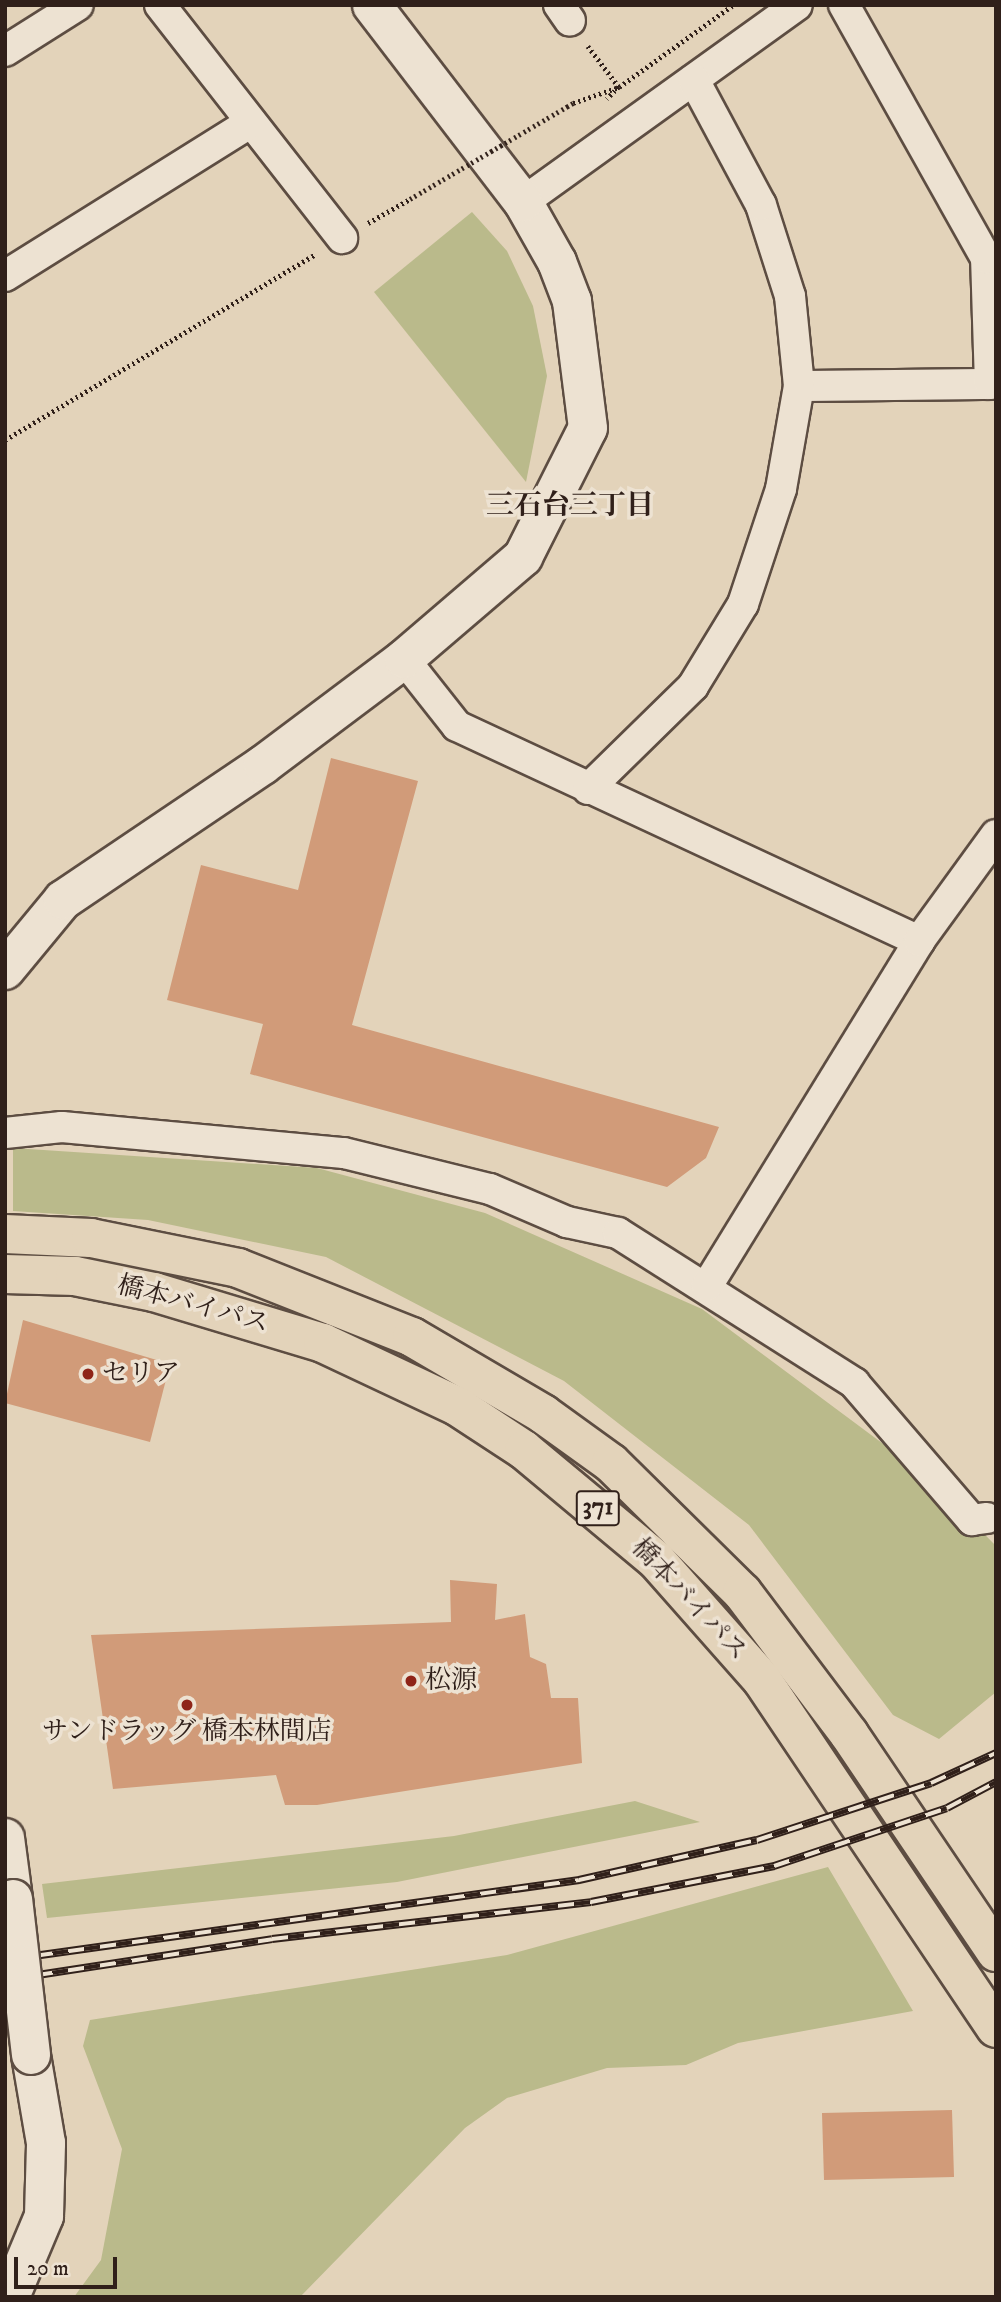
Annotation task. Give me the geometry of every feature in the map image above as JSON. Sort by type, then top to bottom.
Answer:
[{"type":"highway","name":"橋本バイパス","points":[[5,1234],[90,1238],[238,1268],[412,1337],[543,1414],[611,1463],[742,1592],[849,1734],[996,1952]]},
{"type":"highway","name":"橋本バイパス","points":[[5,1273],[75,1276],[154,1292],[310,1339],[445,1400],[524,1450],[656,1560],[762,1680],[993,2024]]},
{"type":"street","points":[[5,51],[78,5]]},
{"type":"street","points":[[160,5],[342,238]]},
{"type":"street","points":[[5,970],[63,900],[404,659],[523,556],[588,428],[572,301],[523,202],[372,5]]},
{"type":"street","points":[[523,202],[797,5]]},
{"type":"street","points":[[799,386],[990,384],[986,257],[844,5]]},
{"type":"street","points":[[587,789],[693,686],[743,604],[781,489],[799,386],[790,296],[761,205],[694,80]]},
{"type":"street","points":[[5,276],[251,122]]},
{"type":"street","points":[[404,659],[457,726],[587,789],[919,941]]},
{"type":"street","points":[[707,1286],[919,941],[996,835]]},
{"type":"street","points":[[5,1133],[62,1127],[344,1153],[490,1189],[567,1222],[618,1233],[707,1286],[854,1383],[972,1520],[987,1518]]},
{"type":"street","points":[[5,1838],[31,2055],[47,2143],[44,2216],[10,2297]]},
{"type":"path","points":[[5,440],[573,103],[619,88],[733,5]]},
{"type":"path","points":[[564,13],[619,88]]},
{"type":"green space","points":[[472,212],[507,251],[533,306],[547,376],[526,482],[374,292]]},
{"type":"green space","points":[[13,1148],[317,1168],[485,1213],[702,1309],[929,1478],[996,1546],[996,1692],[939,1739],[893,1715],[749,1525],[564,1381],[326,1257],[148,1220],[13,1211]]},
{"type":"green space","points":[[635,1801],[700,1822],[397,1882],[47,1918],[42,1884],[454,1836]]},
{"type":"green space","points":[[828,1867],[913,2011],[738,2043],[686,2065],[607,2068],[507,2098],[465,2128],[300,2297],[74,2297],[101,2260],[122,2149],[83,2046],[90,2020],[507,1955]]},
{"type":"building","points":[[331,758],[418,781],[352,1025],[719,1127],[706,1158],[667,1187],[250,1074],[263,1024],[167,1000],[201,865],[298,890]]},
{"type":"building","name":"セリア","points":[[23,1320],[170,1364],[150,1442],[5,1403]]},
{"type":"building","name":"松源","points":[[450,1580],[497,1584],[495,1620],[525,1614],[530,1657],[546,1664],[551,1698],[578,1698],[582,1763],[317,1805],[285,1805],[276,1775],[113,1789],[91,1635],[451,1622]]},
{"type":"building","points":[[952,2110],[954,2177],[824,2180],[822,2113]]},
{"type":"railway","points":[[5,1960],[579,1880],[757,1840],[931,1783],[996,1753]]},
{"type":"railway","points":[[5,1980],[272,1939],[591,1902],[774,1866],[947,1808],[996,1782]]},
{"type":"place","name":"セリア","points":[[88,1374]]},
{"type":"place","name":"松源","points":[[411,1681]]},
{"type":"place","name":"サンドラッグ 橋本林間店","points":[[187,1705]]},
{"type":"district","name":"三石台三丁目","points":[[570,506]]}]
